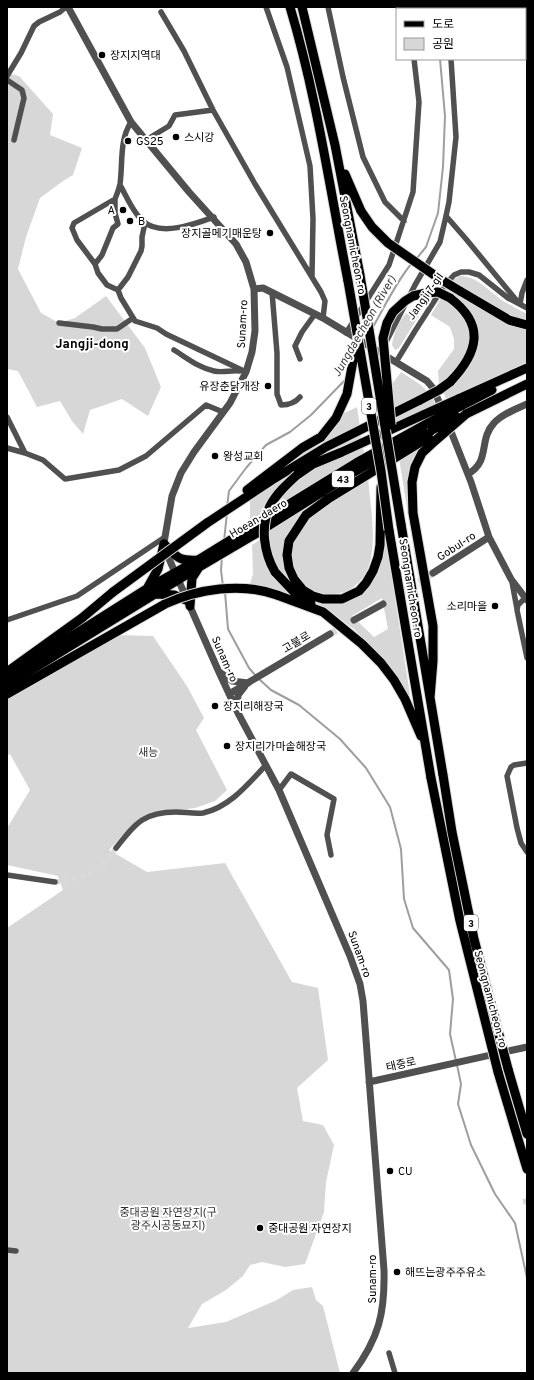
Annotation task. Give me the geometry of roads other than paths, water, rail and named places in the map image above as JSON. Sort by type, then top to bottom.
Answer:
[{"type":"main road","name":"Seongnamicheon-ro","points":[[290,7],[303,51],[325,157],[381,472],[389,530],[431,778],[460,921],[498,1072],[527,1169]]},
{"type":"main road","name":"Seongnamicheon-ro","points":[[302,7],[335,144],[360,275],[452,832],[474,939],[508,1070],[527,1134]]},
{"type":"main road","points":[[335,144],[351,190],[361,211],[372,227],[388,243],[460,291],[509,320],[527,326]]},
{"type":"main road","points":[[270,476],[326,448],[420,400],[439,390],[450,382],[461,370],[470,355],[474,340],[472,325],[467,313],[450,298],[438,292],[414,296],[405,301],[393,312],[387,323],[383,338],[396,490]]},
{"type":"main road","points":[[7,672],[82,618],[112,592],[270,476],[302,448],[321,437],[336,418],[347,394],[357,337]]},
{"type":"main road","points":[[427,750],[405,699],[394,680],[381,664],[362,644],[323,612],[293,591],[275,572],[268,561],[266,549],[264,533],[267,517],[270,506],[277,496],[297,475],[313,464],[425,414],[460,402],[527,368]]},
{"type":"main road","name":"Hoean-daero","points":[[199,564],[257,529],[356,463],[433,431],[460,402],[527,372]]},
{"type":"main road","points":[[381,472],[378,557],[373,571],[366,583],[359,591],[342,599],[323,599],[313,596],[303,590],[294,579],[289,568],[287,556],[289,541],[306,515],[328,499],[433,431],[527,384]]},
{"type":"main road","points":[[430,698],[433,660],[433,626],[413,513],[412,482],[415,467],[433,431]]},
{"type":"main road","points":[[164,541],[177,557],[199,564],[192,578],[188,603],[174,595],[151,591],[158,569],[164,541]]},
{"type":"main road","name":"43","points":[[7,677],[199,564]]},
{"type":"main road","points":[[7,694],[165,604],[179,598],[201,592],[231,588],[268,592],[323,612]]},
{"type":"main road","name":"43","points":[[7,685],[151,591]]},
{"type":"street","points":[[7,76],[34,26],[67,7]]},
{"type":"street","name":"Sunam-ro","points":[[67,7],[131,122],[189,192],[214,218],[242,252],[254,289],[254,336],[252,352],[246,372],[235,394],[181,473],[172,496],[164,541],[188,603],[229,694],[279,790],[354,966],[364,1001],[385,1293],[377,1330],[370,1347],[353,1373]]},
{"type":"street","points":[[266,7],[287,67],[310,166],[313,219],[312,277]]},
{"type":"street","points":[[328,7],[343,77],[363,157],[385,202],[404,221]]},
{"type":"street","points":[[161,12],[184,51],[213,110],[325,301],[323,318]]},
{"type":"street","points":[[346,333],[389,265],[413,192],[419,102],[414,60]]},
{"type":"street","points":[[378,352],[440,242],[449,202],[456,137],[451,60]]},
{"type":"street","points":[[7,80],[22,90],[24,98],[14,140]]},
{"type":"street","points":[[146,140],[168,126],[175,115],[213,110]]},
{"type":"street","points":[[95,264],[102,255],[113,228],[118,224],[115,213],[115,199],[120,184],[125,131],[131,122]]},
{"type":"street","points":[[120,184],[132,206],[145,223],[150,226],[163,228],[186,227],[214,218]]},
{"type":"street","points":[[115,199],[74,223],[72,228],[78,240],[95,264],[98,273],[107,285],[118,290],[121,298],[135,321],[157,328],[166,334],[246,372]]},
{"type":"street","points":[[446,216],[520,304]]},
{"type":"street","points":[[118,290],[128,277],[141,251],[145,223]]},
{"type":"street","name":"Jangji 7-gil","points":[[396,362],[444,286],[454,276],[461,272],[469,272],[479,275],[508,298],[527,308]]},
{"type":"street","points":[[520,304],[527,280]]},
{"type":"street","points":[[254,289],[263,288],[323,318],[427,381],[433,388],[438,398],[468,474],[489,537]]},
{"type":"street","points":[[272,292],[277,353],[278,401],[281,405],[288,405],[300,397]]},
{"type":"street","points":[[300,360],[295,346],[302,332],[315,314]]},
{"type":"street","points":[[59,323],[102,329],[117,329],[133,318]]},
{"type":"street","points":[[174,350],[196,364],[216,372],[232,370],[246,372]]},
{"type":"street","points":[[468,474],[476,470],[481,462],[485,439],[494,423],[502,416],[527,404]]},
{"type":"street","points":[[7,448],[43,460],[65,479],[119,470],[146,456],[206,405],[223,412]]},
{"type":"street","points":[[7,416],[25,453]]},
{"type":"street","name":"Gobul-ro","points":[[433,574],[489,537],[512,580],[526,599]]},
{"type":"street","points":[[7,620],[77,596],[164,541]]},
{"type":"street","points":[[512,580],[527,658]]},
{"type":"street","points":[[517,610],[518,605],[526,599]]},
{"type":"street","points":[[354,620],[383,604]]},
{"type":"street","name":"고불로","points":[[248,683],[330,634]]},
{"type":"street","points":[[218,670],[232,682],[248,683]]},
{"type":"street","points":[[229,694],[248,683]]},
{"type":"street","points":[[238,713],[238,695],[248,683]]},
{"type":"street","points":[[527,763],[514,765],[511,767],[507,776],[517,828],[527,852]]},
{"type":"street","points":[[116,848],[132,827],[141,819],[164,812],[202,813],[227,802],[242,790],[266,765]]},
{"type":"street","points":[[279,790],[292,774],[334,799],[327,835],[331,855]]},
{"type":"street","points":[[7,875],[55,882]]},
{"type":"street","name":"태중로","points":[[369,1082],[527,1047]]},
{"type":"street","points":[[7,1250],[16,1251]]},
{"type":"street","points":[[390,1353],[395,1373]]},
{"type":"waterway","name":"Jungdaecheon (River)","points":[[417,258],[426,247],[438,213],[443,167],[445,116],[440,60]]},
{"type":"waterway","name":"Jungdaecheon (River)","points":[[373,327],[396,286],[412,263]]},
{"type":"waterway","name":"Jungdaecheon (River)","points":[[227,507],[229,491],[266,445],[290,432],[311,415],[346,379]]},
{"type":"waterway","name":"Jungdaecheon (River)","points":[[224,541],[227,513]]},
{"type":"waterway","name":"Jungdaecheon (River)","points":[[222,557],[221,570],[223,586]]},
{"type":"waterway","name":"Jungdaecheon (River)","points":[[225,592],[228,629],[249,668],[256,676]]},
{"type":"waterway","name":"Jungdaecheon (River)","points":[[259,679],[271,690],[299,705],[340,739],[366,768],[390,807],[401,849],[404,899],[413,928],[449,970],[453,999],[450,1034],[456,1061]]},
{"type":"waterway","name":"Jungdaecheon (River)","points":[[457,1065],[461,1084],[458,1104],[471,1145],[495,1194],[515,1223],[527,1278]]},
{"type":"tunnel","points":[[383,604],[433,573]]},
{"type":"tunnel","points":[[330,634],[354,620]]},
{"type":"tunnel","points":[[55,882],[79,878],[90,874],[102,865],[116,848]]},
{"type":"tunnel","points":[[523,1202],[527,1201]]},
{"type":"place","name":"장지지역대","points":[[102,55]]},
{"type":"place","name":"스시강","points":[[176,137]]},
{"type":"place","name":"GS25","points":[[128,141]]},
{"type":"place","name":"A","points":[[123,210]]},
{"type":"place","name":"B","points":[[130,221]]},
{"type":"place","name":"장지골메기매운탕","points":[[270,233]]},
{"type":"place","name":"유장춘닭개장","points":[[268,386]]},
{"type":"place","name":"왕성교회","points":[[215,456]]},
{"type":"place","name":"소리마을","points":[[495,606]]},
{"type":"place","name":"장지리해장국","points":[[215,706]]},
{"type":"place","name":"장지리가마솥해장국","points":[[227,746]]},
{"type":"place","name":"CU","points":[[390,1171]]},
{"type":"place","name":"중대공원 자연장지","points":[[260,1228]]},
{"type":"place","name":"해뜨는광주주유소","points":[[397,1272]]},
{"type":"district","name":"Jangji-dong","points":[[92,343]]},
{"type":"park label","name":"새능","points":[[148,752]]},
{"type":"park label","name":"중대공원 자연장지(구 광주시공동묘지)","points":[[168,1218]]}]
